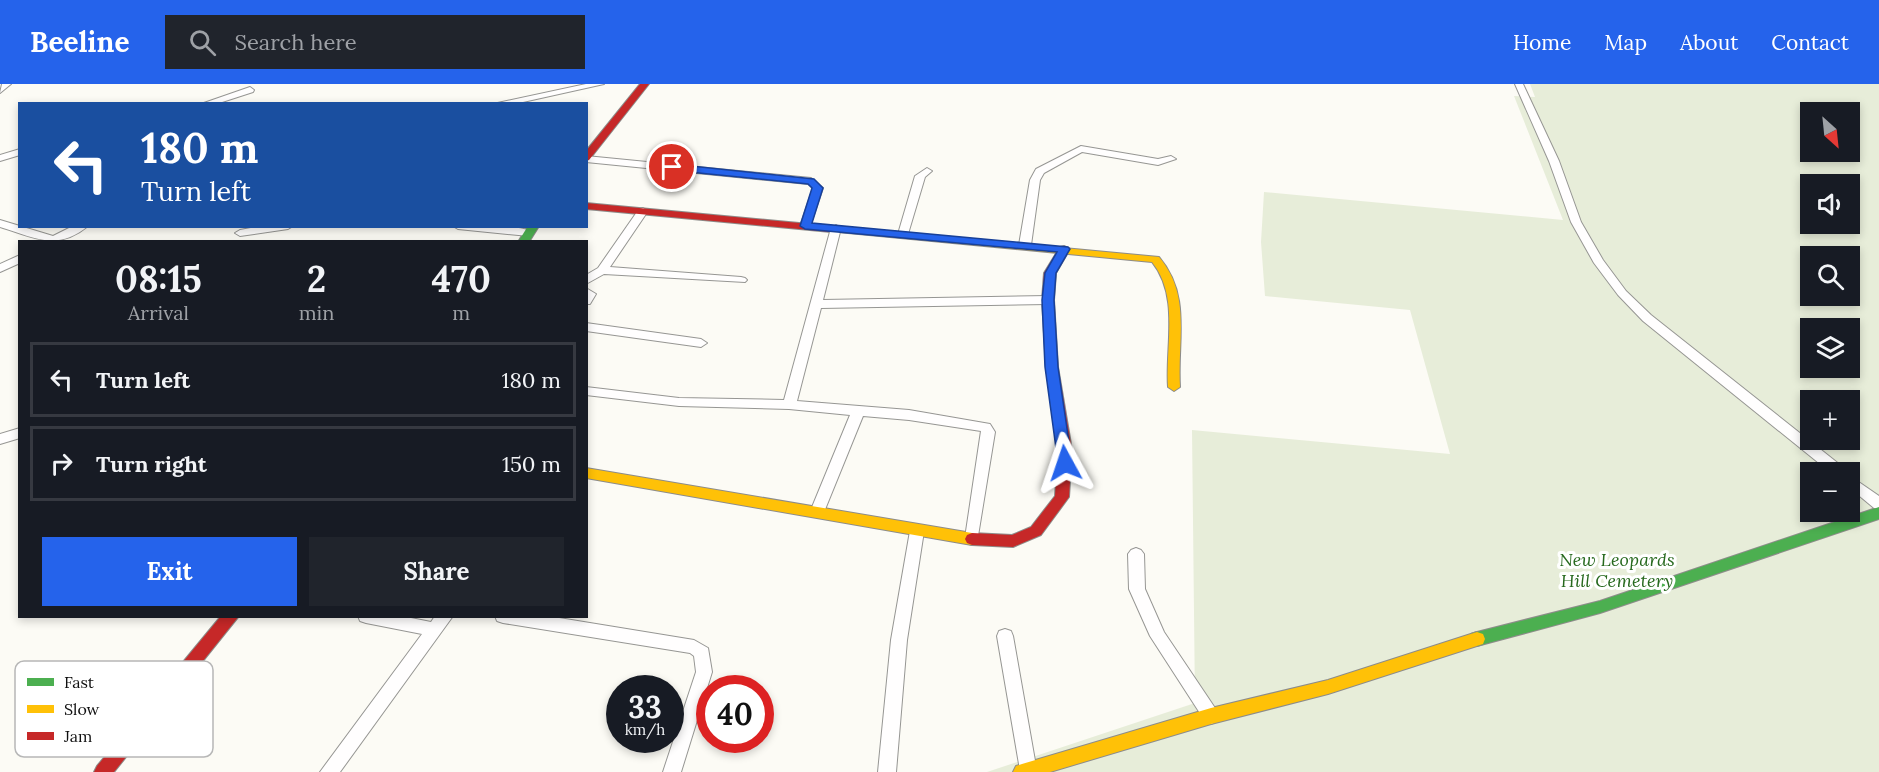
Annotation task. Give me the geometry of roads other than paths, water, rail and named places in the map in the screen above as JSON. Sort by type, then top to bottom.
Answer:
[{"type":"street","points":[[0,90],[6,84]]},
{"type":"street","points":[[530,84],[540,95]]},
{"type":"street","points":[[507,102],[600,84]]},
{"type":"street","points":[[588,155],[645,84]]},
{"type":"street","points":[[1519,84],[1554,161],[1576,222],[1598,261],[1622,293],[1647,318],[1827,462]]},
{"type":"street","points":[[211,102],[253,87]]},
{"type":"street","points":[[242,102],[253,87]]},
{"type":"street","points":[[1025,245],[1035,180],[1040,171],[1080,149],[1147,160],[1171,159]]},
{"type":"street","points":[[0,158],[18,153]]},
{"type":"street","points":[[588,158],[811,182],[818,188],[805,226]]},
{"type":"street","points":[[903,234],[920,176],[927,171]]},
{"type":"street","points":[[588,206],[1147,258],[1164,264],[1170,284],[1174,331],[1170,371],[1174,387]]},
{"type":"street","points":[[588,279],[602,270],[643,211]]},
{"type":"street","points":[[0,224],[49,240]]},
{"type":"street","points":[[54,240],[79,228]]},
{"type":"street","points":[[233,228],[245,237],[280,228]]},
{"type":"street","points":[[476,228],[529,234]]},
{"type":"street","points":[[789,405],[818,304],[836,228]]},
{"type":"street","points":[[588,473],[917,531],[997,542],[1013,541],[1036,531],[1062,497],[1065,450],[1052,367],[1048,300],[1050,273],[1064,249]]},
{"type":"street","points":[[0,268],[18,259]]},
{"type":"street","points":[[602,270],[741,280]]},
{"type":"street","points":[[818,304],[1048,300]]},
{"type":"street","points":[[588,327],[701,343]]},
{"type":"street","points":[[588,391],[679,402],[789,405],[858,411],[937,419],[985,427],[988,432],[972,538]]},
{"type":"street","points":[[817,512],[858,411]]},
{"type":"street","points":[[0,439],[18,432]]},
{"type":"street","points":[[1860,489],[1879,504]]},
{"type":"street","points":[[1005,636],[1025,771],[1211,716],[1328,687],[1460,643],[1600,607],[1879,513]]},
{"type":"street","points":[[887,772],[899,640],[917,531]]},
{"type":"street","points":[[1136,554],[1137,589],[1158,636],[1211,716]]},
{"type":"street","points":[[194,661],[229,618]]},
{"type":"street","points":[[387,618],[440,623]]},
{"type":"street","points":[[516,618],[694,647],[702,653],[704,672],[672,772]]},
{"type":"street","points":[[329,772],[440,623]]},
{"type":"street","points":[[103,772],[115,757]]},
{"type":"park label","name":"New Leopards Hill Cemetery","points":[[1617,570]]}]
